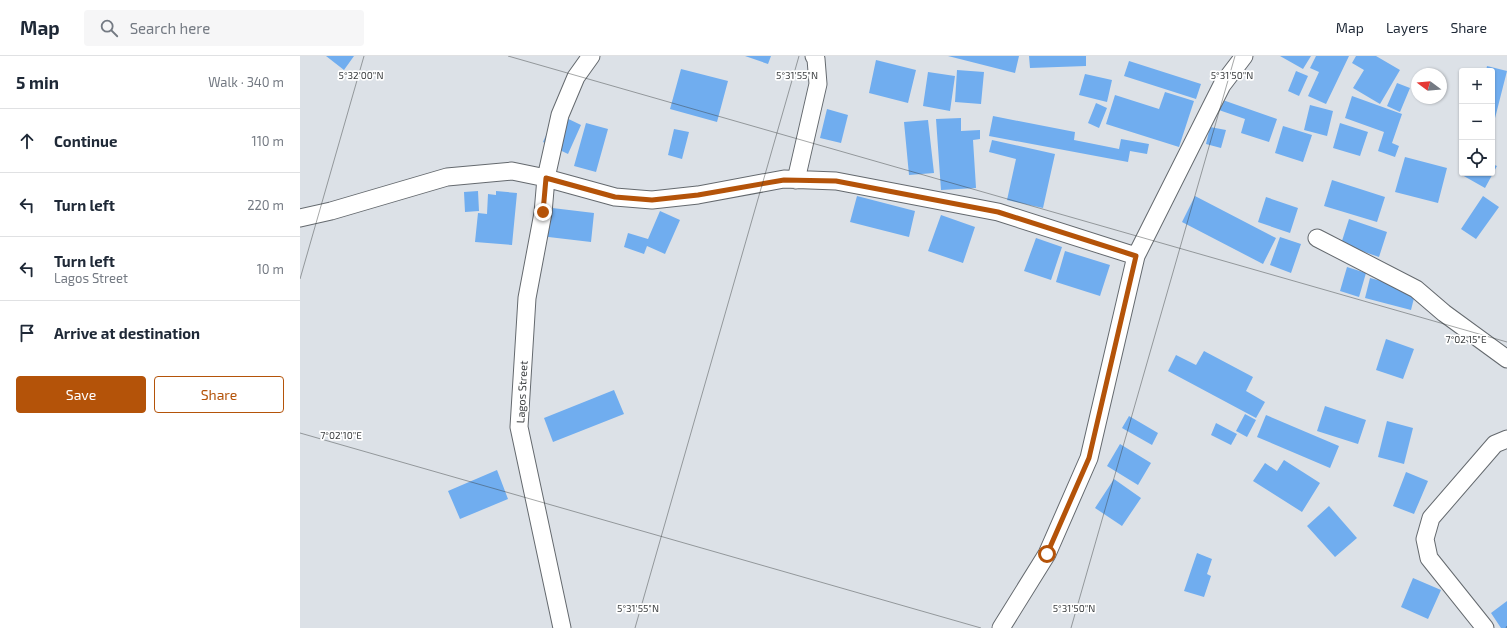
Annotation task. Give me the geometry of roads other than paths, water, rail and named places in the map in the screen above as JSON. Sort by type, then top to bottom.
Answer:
[{"type":"street","name":"Lagos Street","points":[[562,628],[519,426],[528,298],[543,212],[546,178],[560,115],[576,76],[591,56]]},
{"type":"street","points":[[796,180],[818,84],[816,59],[814,56]]},
{"type":"street","points":[[1001,628],[1047,554],[1089,458],[1136,256],[1222,85],[1244,56]]},
{"type":"street","points":[[300,218],[331,211],[447,177],[512,171],[546,178],[615,197],[652,200],[698,195],[784,180],[836,181],[998,212],[1136,256]]},
{"type":"street","points":[[1317,238],[1416,289],[1444,313],[1507,359]]},
{"type":"street","points":[[1485,628],[1429,558],[1425,539],[1431,518],[1496,444],[1507,439]]}]
